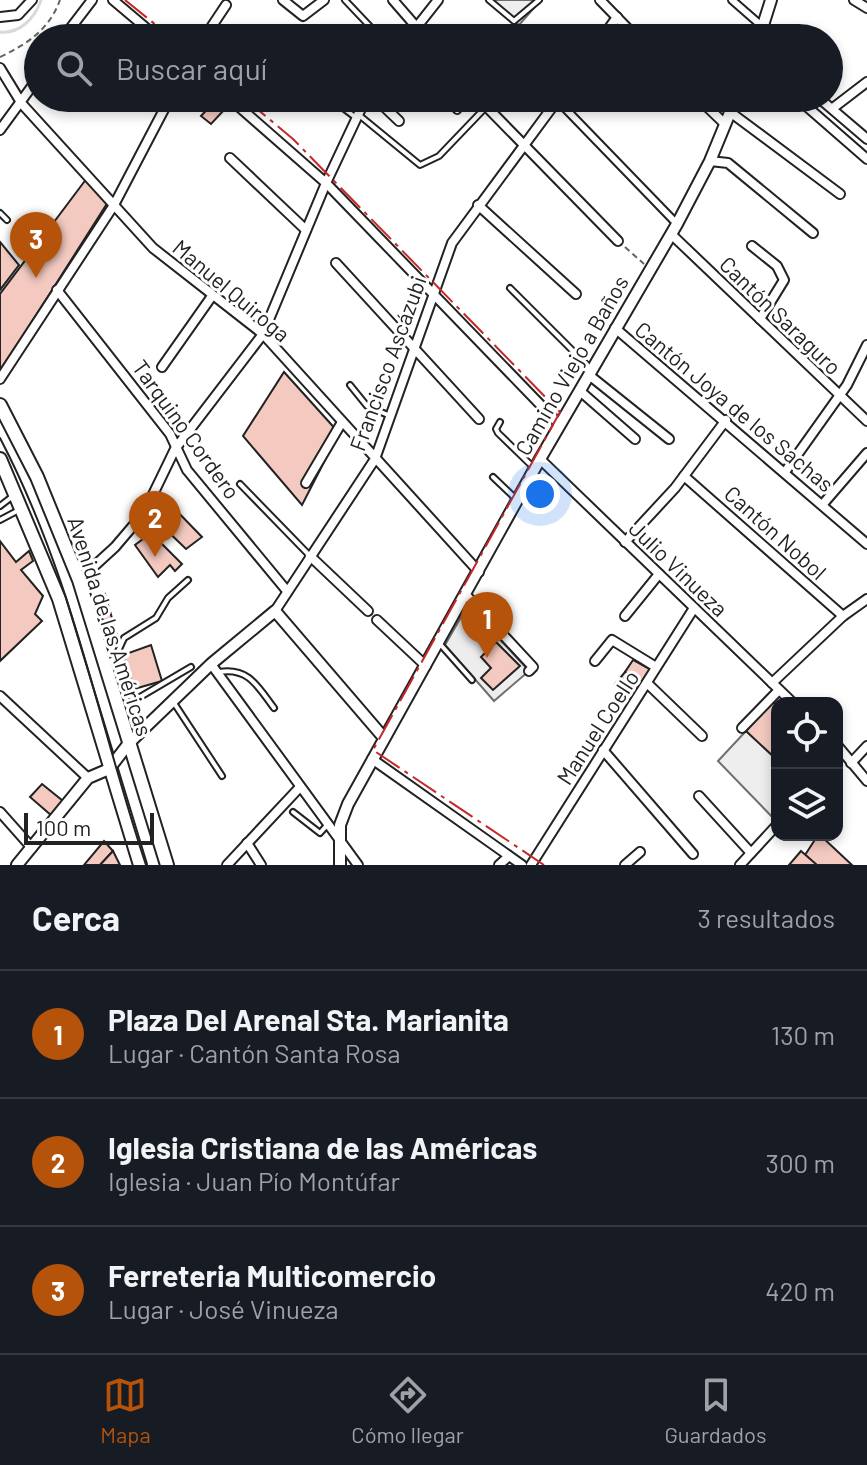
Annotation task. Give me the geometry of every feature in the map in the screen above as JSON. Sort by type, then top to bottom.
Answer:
[{"type":"main road","name":"Avenida de las Américas","points":[[0,405],[37,477],[110,661],[129,743],[167,865]]},
{"type":"main road","name":"Avenida de las Américas","points":[[0,459],[59,599],[140,865]]},
{"type":"street","points":[[0,17],[18,15],[32,0]]},
{"type":"street","points":[[74,24],[92,0]]},
{"type":"street","points":[[113,0],[141,24]]},
{"type":"street","points":[[283,0],[303,16],[324,0]]},
{"type":"street","points":[[393,0],[414,24]]},
{"type":"street","points":[[418,24],[438,0]]},
{"type":"street","points":[[600,0],[624,24]]},
{"type":"street","points":[[732,0],[753,24]]},
{"type":"street","points":[[764,24],[771,0]]},
{"type":"street","points":[[854,0],[867,8]]},
{"type":"street","points":[[213,24],[226,5]]},
{"type":"street","points":[[612,24],[617,17]]},
{"type":"street","name":"Manuel Quiroga","points":[[0,68],[22,104]]},
{"type":"street","points":[[843,100],[867,82]]},
{"type":"street","points":[[0,130],[24,101]]},
{"type":"street","name":"Manuel Quiroga","points":[[29,112],[153,248],[263,334],[479,572]]},
{"type":"street","points":[[0,379],[114,205],[163,112]]},
{"type":"street","points":[[245,112],[326,183],[560,425]]},
{"type":"street","points":[[79,580],[115,547],[144,513],[175,449],[263,334],[358,112]]},
{"type":"street","points":[[390,112],[399,121]]},
{"type":"street","points":[[492,112],[618,241]]},
{"type":"street","name":"Francisco Ascázubi","points":[[109,769],[129,743],[172,701],[214,668],[275,611],[375,459],[452,243],[548,112]]},
{"type":"street","points":[[570,112],[674,229]]},
{"type":"street","points":[[713,112],[725,124]]},
{"type":"street","points":[[730,112],[840,194]]},
{"type":"street","name":"Camino Viejo a Baños","points":[[340,865],[338,839],[345,810],[440,644],[534,469],[648,268],[674,229],[710,161],[730,112]]},
{"type":"street","points":[[813,112],[867,159]]},
{"type":"street","points":[[837,112],[867,139]]},
{"type":"street","points":[[859,132],[867,125]]},
{"type":"street","points":[[230,158],[306,230]]},
{"type":"street","points":[[710,161],[728,163],[813,233]]},
{"type":"street","points":[[478,205],[576,294]]},
{"type":"street","name":"Cantón Saraguro","points":[[674,229],[760,319],[867,421]]},
{"type":"street","points":[[752,246],[777,266],[784,280],[760,319]]},
{"type":"street","points":[[336,263],[479,419]]},
{"type":"street","name":"Tarquino Cordero","points":[[57,290],[170,434],[187,470],[287,591]]},
{"type":"street","points":[[162,367],[212,296]]},
{"type":"street","name":"Cantón Joya de los Sachas","points":[[615,328],[867,544]]},
{"type":"street","points":[[785,472],[864,361],[867,345]]},
{"type":"street","points":[[590,372],[669,439]]},
{"type":"street","points":[[580,391],[635,439]]},
{"type":"street","points":[[625,542],[684,476],[726,420]]},
{"type":"street","points":[[306,483],[342,422]]},
{"type":"street","points":[[823,504],[867,453]]},
{"type":"street","name":"Julio Vinueza","points":[[540,459],[787,697]]},
{"type":"street","name":"Cantón Nobol","points":[[684,476],[843,616]]},
{"type":"street","points":[[310,556],[368,611]]},
{"type":"street","points":[[625,616],[659,574]]},
{"type":"street","points":[[466,595],[533,667],[529,671]]},
{"type":"street","points":[[772,683],[843,616],[866,601]]},
{"type":"street","name":"Manuel Coello","points":[[531,865],[694,608]]},
{"type":"street","points":[[275,611],[384,738]]},
{"type":"street","points":[[377,620],[426,666]]},
{"type":"street","points":[[595,661],[612,640],[656,667]]},
{"type":"street","points":[[214,668],[358,865]]},
{"type":"street","points":[[647,683],[702,736]]},
{"type":"street","points":[[742,728],[779,690]]},
{"type":"street","points":[[0,696],[88,778]]},
{"type":"street","points":[[851,763],[867,746]]},
{"type":"street","points":[[603,750],[693,854]]},
{"type":"street","points":[[843,756],[867,781]]},
{"type":"street","points":[[372,759],[522,865]]},
{"type":"street","points":[[17,865],[88,778],[109,769]]},
{"type":"street","points":[[227,865],[300,787]]},
{"type":"street","points":[[699,796],[751,853]]},
{"type":"street","points":[[0,812],[32,848]]},
{"type":"street","points":[[740,865],[771,831]]},
{"type":"street","points":[[247,843],[261,865]]},
{"type":"street","points":[[625,865],[640,852]]},
{"type":"street","points":[[499,865],[509,856]]},
{"type":"lane","points":[[345,0],[368,24]]},
{"type":"lane","points":[[489,0],[514,21],[539,0]]},
{"type":"lane","points":[[351,112],[420,165],[439,156],[482,112]]},
{"type":"lane","points":[[0,213],[7,220]]},
{"type":"lane","points":[[510,288],[590,372]]},
{"type":"lane","points":[[350,385],[367,406],[390,416]]},
{"type":"lane","points":[[500,422],[496,429],[498,433],[534,469]]},
{"type":"lane","points":[[493,477],[517,501]]},
{"type":"lane","points":[[240,484],[310,556]]},
{"type":"lane","points":[[0,506],[15,495]]},
{"type":"lane","points":[[0,520],[22,509]]},
{"type":"lane","points":[[110,661],[124,638],[156,618],[168,598],[188,580]]},
{"type":"lane","points":[[440,644],[472,680]]},
{"type":"lane","points":[[118,689],[129,697],[144,698],[191,667]]},
{"type":"lane","points":[[214,668],[238,670],[250,677],[274,708]]},
{"type":"lane","points":[[172,701],[222,776]]},
{"type":"lane","points":[[293,812],[316,832],[320,833],[328,824]]},
{"type":"path","points":[[46,24],[60,0]]},
{"type":"path","points":[[0,57],[24,45]]},
{"type":"path","points":[[618,241],[648,268]]},
{"type":"shaded area","points":[[493,0],[541,0],[518,24]]},
{"type":"shaded area","points":[[468,605],[529,671],[494,701],[445,645]]},
{"type":"shaded area","points":[[746,731],[771,754],[771,816],[718,761]]},
{"type":"building","points":[[205,112],[222,112],[211,124],[201,116]]},
{"type":"building","points":[[87,178],[108,202],[0,372],[0,294]]},
{"type":"building","points":[[0,242],[19,265],[0,290]]},
{"type":"building","points":[[284,372],[339,433],[302,505],[243,436]]},
{"type":"building","points":[[170,504],[202,537],[186,549],[158,522]]},
{"type":"building","points":[[151,533],[182,564],[175,571],[170,565],[158,577],[135,545]]},
{"type":"building","points":[[0,541],[16,562],[29,551],[33,561],[21,570],[43,596],[35,614],[42,621],[0,661]]},
{"type":"building","points":[[105,594],[118,639],[111,647],[96,598]]},
{"type":"building","points":[[496,642],[520,666],[493,690],[481,678],[491,668],[481,657]]},
{"type":"building","points":[[151,645],[162,681],[134,689],[123,655]]},
{"type":"building","points":[[633,660],[651,670],[642,682],[625,672]]},
{"type":"building","points":[[625,672],[642,682],[633,695],[615,684]]},
{"type":"building","points":[[771,702],[771,754],[746,731]]},
{"type":"building","points":[[42,784],[63,801],[52,816],[30,797]]},
{"type":"building","points":[[104,841],[113,851],[100,865],[84,865]]},
{"type":"building","points":[[814,841],[826,841],[852,865],[816,865],[805,855]]},
{"type":"building","points":[[113,851],[120,865],[100,865]]},
{"type":"building","points":[[801,851],[817,865],[789,865]]},
{"type":"waterway","points":[[26,24],[41,0]]},
{"type":"waterway","points":[[0,32],[24,25]]},
{"type":"tram line","points":[[0,438],[47,543],[146,865]]},
{"type":"power","points":[[125,0],[155,24]]},
{"type":"power","points":[[261,112],[293,139],[560,412],[373,750],[544,865]]},
{"type":"place","name":"Ferreteria Multicomercio","points":[[36,278]]},
{"type":"place","name":"Iglesia Cristiana de las Américas","points":[[155,557]]},
{"type":"place","name":"Plaza Del Arenal Sta. Marianita","points":[[487,658]]}]
